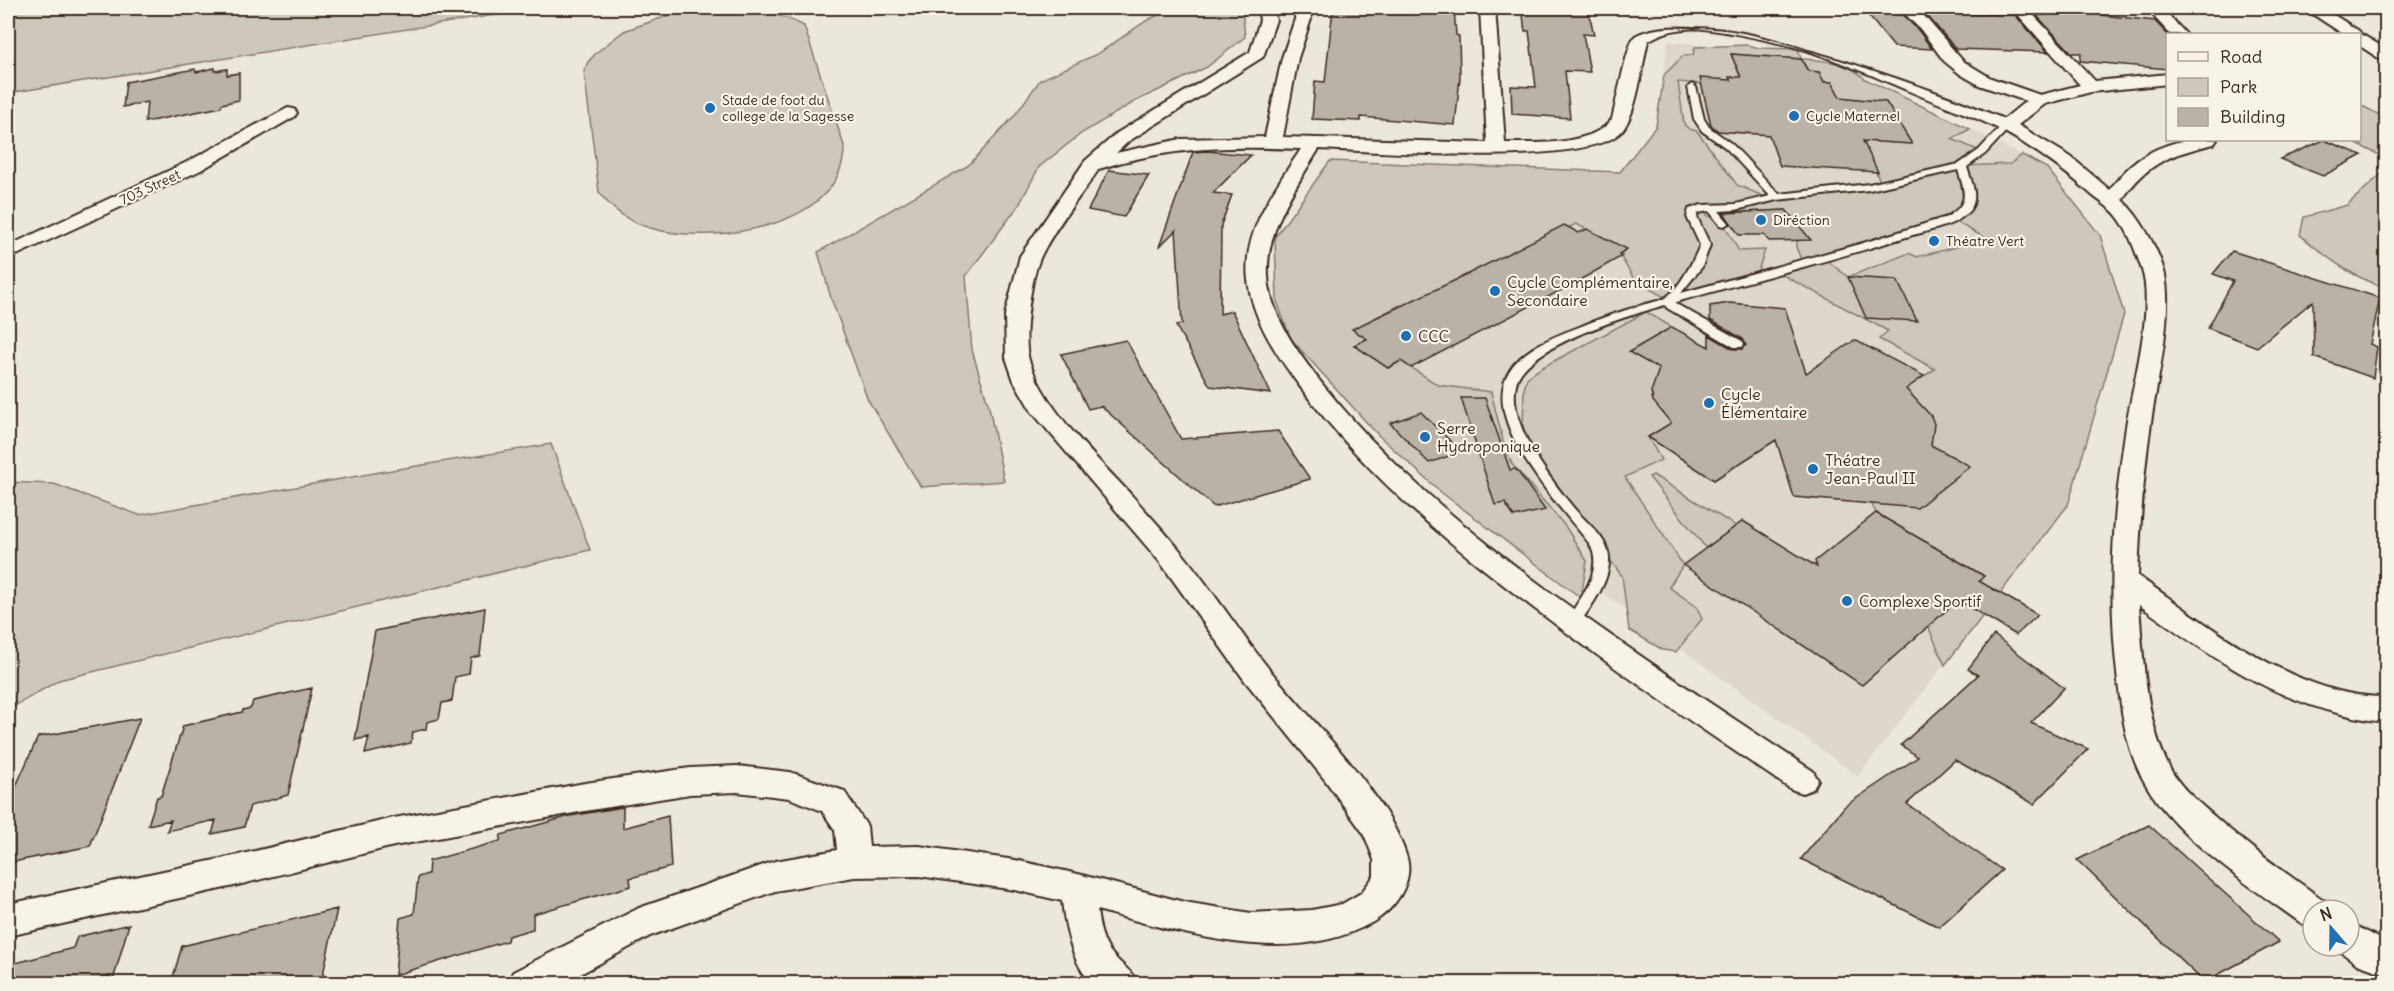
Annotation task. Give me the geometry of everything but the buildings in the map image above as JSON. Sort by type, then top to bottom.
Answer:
[{"type":"street","points":[[526,984],[639,924],[775,876],[854,862],[919,861],[1015,875],[1078,889],[1184,918],[1251,929],[1312,926],[1348,918],[1373,904],[1391,880],[1391,860],[1377,826],[1336,771],[1255,673],[1169,555],[1040,407],[1017,358],[1016,315],[1029,256],[1092,165],[1123,137],[1257,54],[1268,20],[1265,8]]},
{"type":"street","points":[[1273,142],[1290,58],[1303,19],[1304,8]]},
{"type":"street","points":[[1487,8],[1496,149]]},
{"type":"street","points":[[1906,8],[1915,13],[1950,57],[1967,71],[2039,100]]},
{"type":"street","points":[[2019,8],[2091,87]]},
{"type":"street","points":[[2154,8],[2177,33]]},
{"type":"street","points":[[2313,8],[2351,33]]},
{"type":"street","points":[[1092,165],[1181,144],[1273,142],[1496,149],[1573,145],[1603,136],[1614,129],[1621,119],[1640,39],[1654,29],[1689,21],[1718,23],[1763,31],[1851,61],[2006,126],[2064,161],[2124,213],[2141,241],[2154,274],[2156,311],[2130,482],[2124,580],[2128,648],[2139,730],[2157,776],[2181,807],[2245,864],[2301,904]]},
{"type":"street","points":[[2361,40],[2386,56]]},
{"type":"street","points":[[2006,126],[2039,100],[2091,87],[2166,78]]},
{"type":"street","name":"703 Street","points":[[8,253],[192,167],[288,113]]},
{"type":"street","points":[[2112,201],[2124,181],[2140,164],[2178,146],[2203,141]]},
{"type":"street","points":[[1313,144],[1272,207],[1258,261],[1258,279],[1267,315],[1277,334],[1334,416],[1366,451],[1434,515],[1572,623],[1802,780]]},
{"type":"street","points":[[2124,580],[2229,652],[2291,688],[2340,703],[2386,709]]},
{"type":"street","points":[[8,920],[234,871],[394,832],[585,797],[690,781],[737,779],[790,785],[833,801],[851,826],[854,862]]},
{"type":"street","points":[[1078,889],[1083,932],[1099,966],[1120,984]]},
{"type":"street","points":[[2361,946],[2386,958]]},
{"type":"lane","points":[[1692,87],[1699,119],[1705,129],[1729,146],[1777,197]]},
{"type":"lane","points":[[1737,344],[1671,306],[1670,300],[1697,267],[1705,245],[1691,214],[1697,209],[1736,207],[1777,197],[1875,186],[1962,166],[1982,152],[2006,126]]},
{"type":"lane","points":[[1572,623],[1588,599],[1602,558],[1596,542],[1571,514],[1541,471],[1516,428],[1509,404],[1509,385],[1517,368],[1527,358],[1548,345],[1580,330],[1670,300],[1951,219],[1963,213],[1969,205],[1970,196],[1962,166]]},
{"type":"lane","points":[[1712,208],[1724,223]]},
{"type":"shaded area","points":[[1668,41],[1824,60],[1950,118],[2047,168],[2100,235],[2124,314],[2068,505],[1858,776],[1455,487],[1295,326],[1300,209],[1330,161],[1620,172],[1657,126]]},
{"type":"green space","points":[[8,8],[539,8],[8,93]]},
{"type":"green space","name":"Stade de foot du college de la Sagesse","points":[[718,8],[762,11],[804,26],[844,146],[838,174],[823,196],[799,213],[770,225],[738,232],[706,234],[676,233],[650,228],[622,214],[599,192],[584,71],[597,52],[624,31],[667,16]]},
{"type":"green space","points":[[1172,8],[1242,8],[1245,37],[1207,67],[1134,102],[1082,133],[1039,167],[1019,205],[966,276],[972,350],[989,407],[1004,481],[921,487],[868,400],[831,298],[818,252],[969,165],[1015,115],[1040,80],[1099,53],[1146,21]]},
{"type":"green space","points":[[1748,45],[1759,48],[1798,49],[1801,59],[1844,65],[1865,79],[1970,129],[1952,139],[1982,152],[1964,166],[2010,164],[2022,155],[2047,168],[2100,235],[2124,314],[2068,505],[1945,665],[1928,626],[1984,576],[1876,513],[1848,454],[1923,456],[1932,431],[1931,418],[1897,394],[1935,369],[1879,339],[1888,331],[1775,271],[1802,262],[1796,247],[1801,228],[1786,210],[1723,213],[1717,208],[1698,209],[1726,228],[1739,251],[1765,250],[1756,277],[1670,300],[1635,281],[1619,254],[1626,249],[1576,224],[1405,309],[1400,305],[1353,329],[1367,339],[1354,345],[1388,368],[1401,361],[1438,385],[1491,392],[1504,445],[1512,464],[1565,526],[1587,561],[1581,598],[1442,493],[1379,436],[1291,339],[1277,302],[1275,237],[1330,161],[1620,172],[1656,126],[1664,75],[1683,56],[1693,55],[1695,47]],"holes":[[[1731,54],[1801,59],[1808,71],[1819,72],[1824,82],[1832,82],[1840,99],[1911,144],[1863,141],[1881,184],[1770,199],[1737,185],[1697,131],[1689,129],[1684,124],[1678,82],[1702,84],[1742,81]],[[1951,219],[1987,239],[1917,257],[1909,253],[1848,277],[1823,257]]]},
{"type":"green space","points":[[2361,106],[2386,118],[2386,158],[2350,141],[2361,141]]},
{"type":"green space","points":[[2386,170],[2386,288],[2351,273],[2300,235],[2304,217],[2347,205]]},
{"type":"green space","points":[[1646,312],[1672,327],[1629,352],[1654,366],[1667,359],[1662,374],[1653,388],[1653,401],[1685,424],[1669,425],[1648,437],[1661,460],[1625,477],[1683,565],[1669,587],[1697,607],[1702,619],[1676,652],[1663,650],[1629,630],[1622,576],[1544,470],[1523,430],[1524,390],[1527,378],[1541,368]]},
{"type":"green space","points":[[551,444],[590,550],[59,680],[8,710],[8,482],[54,484],[139,515]]},
{"type":"green space","points":[[1653,475],[1736,526],[1706,548],[1649,477]]},
{"type":"place","name":"Stade de foot du college de la Sagesse","points":[[710,108]]},
{"type":"place","name":"Cycle Maternel","points":[[1794,116]]},
{"type":"place","name":"Diréction","points":[[1761,220]]},
{"type":"place","name":"Théatre Vert","points":[[1934,241]]},
{"type":"place","name":"Cycle Complémentaire, Secondaire","points":[[1495,291]]},
{"type":"place","name":"CCC","points":[[1406,336]]},
{"type":"place","name":"Cycle Élémentaire","points":[[1709,403]]},
{"type":"place","name":"Serre Hydroponique","points":[[1425,437]]},
{"type":"place","name":"Théatre Jean-Paul II","points":[[1813,469]]},
{"type":"place","name":"Complexe Sportif","points":[[1847,601]]}]
